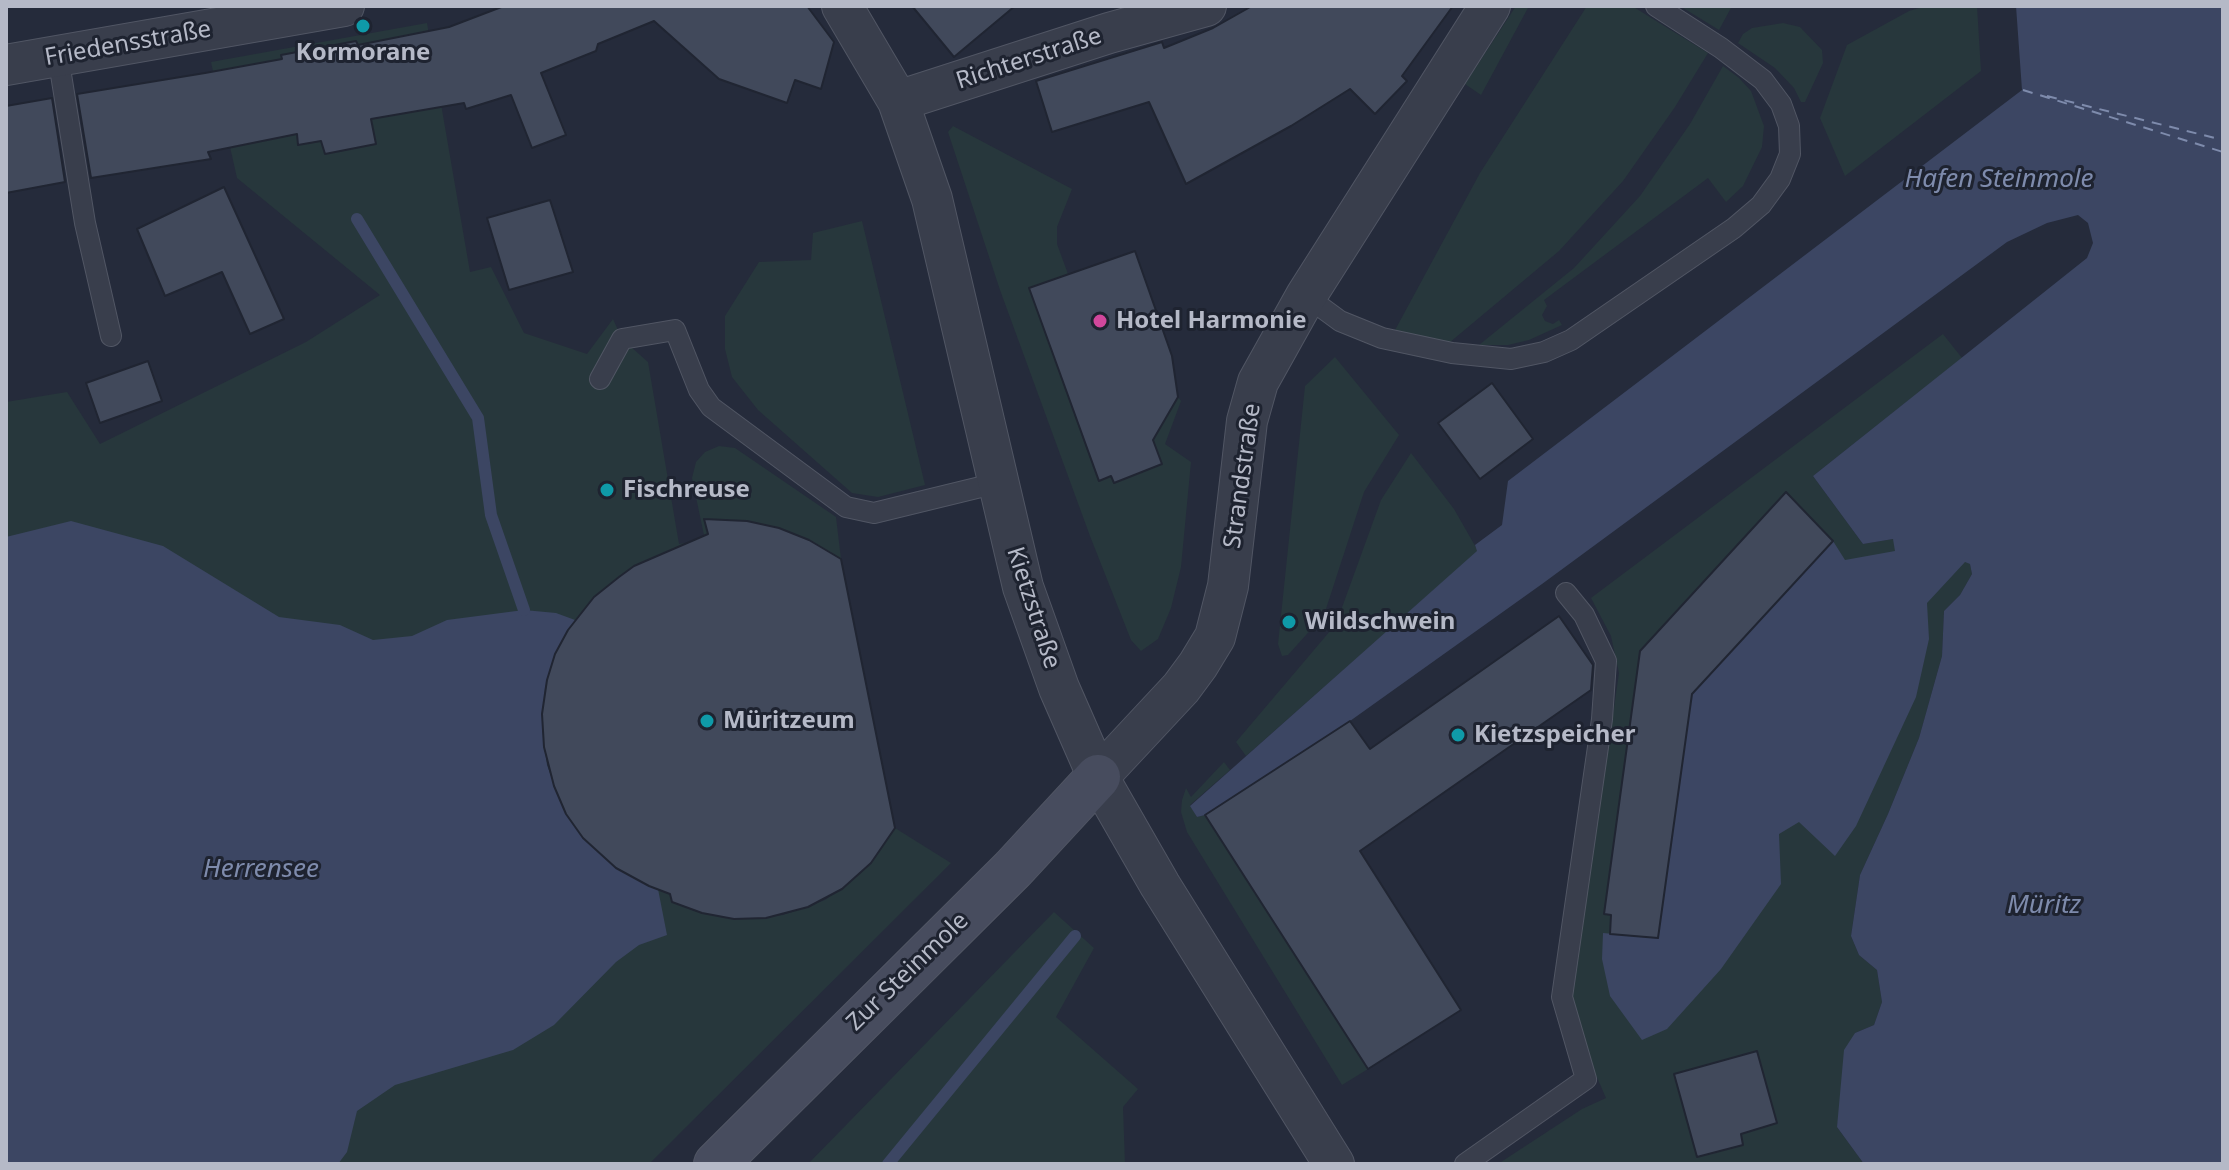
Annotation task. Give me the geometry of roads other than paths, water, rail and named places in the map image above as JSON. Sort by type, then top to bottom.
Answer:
[{"type":"street","name":"Friedensstraße","points":[[6,65],[344,6]]},
{"type":"street","name":"Kietzstraße","points":[[842,6],[898,101],[932,199],[1023,587],[1059,688],[1098,777],[1160,885],[1334,1164]]},
{"type":"street","name":"Richterstraße","points":[[898,101],[1109,33],[1206,6]]},
{"type":"street","name":"Strandstraße","points":[[1098,777],[1181,688],[1215,637],[1228,586],[1247,421],[1258,382],[1306,296],[1490,6]]},
{"type":"street","name":"Zur Steinmole","points":[[716,1164],[1013,869],[1098,777]]},
{"type":"lane","points":[[1306,296],[1340,321],[1382,338],[1452,353],[1511,359],[1544,352],[1571,340],[1734,228],[1761,205],[1780,179],[1790,154],[1789,126],[1781,104],[1763,80],[1721,48],[1656,6]]},
{"type":"lane","points":[[58,56],[85,223],[111,336]]},
{"type":"lane","points":[[600,379],[622,339],[675,330],[699,390],[711,407],[846,507],[874,513],[997,483]]},
{"type":"lane","points":[[1465,1164],[1586,1079],[1562,997],[1602,719],[1606,661],[1584,615],[1566,593]]},
{"type":"water","name":"Müritz","points":[[2016,6],[2223,6],[2223,1164],[1864,1164],[1837,1127],[1844,1050],[1855,1033],[1874,1025],[1882,1002],[1877,970],[1859,955],[1851,936],[1860,875],[1919,738],[1942,656],[1944,611],[1960,595],[1972,574],[1970,564],[1965,562],[1927,603],[1929,639],[1916,697],[1856,826],[1835,856],[1799,822],[1779,834],[1781,884],[1721,969],[1667,1029],[1642,1040],[1610,996],[1602,959],[1603,933],[1658,938],[1692,694],[1833,541],[1845,560],[1895,551],[1893,539],[1863,544],[1813,476],[2087,258],[2093,243],[2088,223],[2078,215],[2047,223],[2007,242],[1542,584],[1350,721],[1205,815],[1197,817],[1190,806],[1477,551],[1475,545],[1502,525],[1508,481],[2022,90]]},
{"type":"water","name":"Herrensee","points":[[71,521],[163,546],[279,617],[340,625],[373,640],[412,636],[447,620],[524,610],[556,613],[575,620],[556,654],[545,688],[542,728],[547,765],[560,801],[583,838],[616,868],[658,889],[667,935],[639,945],[616,962],[554,1025],[513,1050],[395,1085],[357,1111],[347,1152],[338,1164],[6,1164],[6,537]]},
{"type":"waterway","points":[[357,219],[478,418],[491,515],[524,610]]},
{"type":"waterway","points":[[888,1164],[1075,936]]},
{"type":"place","name":"Kormorane","points":[[363,26]]},
{"type":"place","name":"Hotel Harmonie","points":[[1100,321]]},
{"type":"place","name":"Fischreuse","points":[[607,490]]},
{"type":"place","name":"Wildschwein","points":[[1289,622]]},
{"type":"place","name":"Müritzeum","points":[[707,721]]},
{"type":"place","name":"Kietzspeicher","points":[[1458,735]]},
{"type":"water label","name":"Hafen Steinmole","points":[[1999,180]]}]
